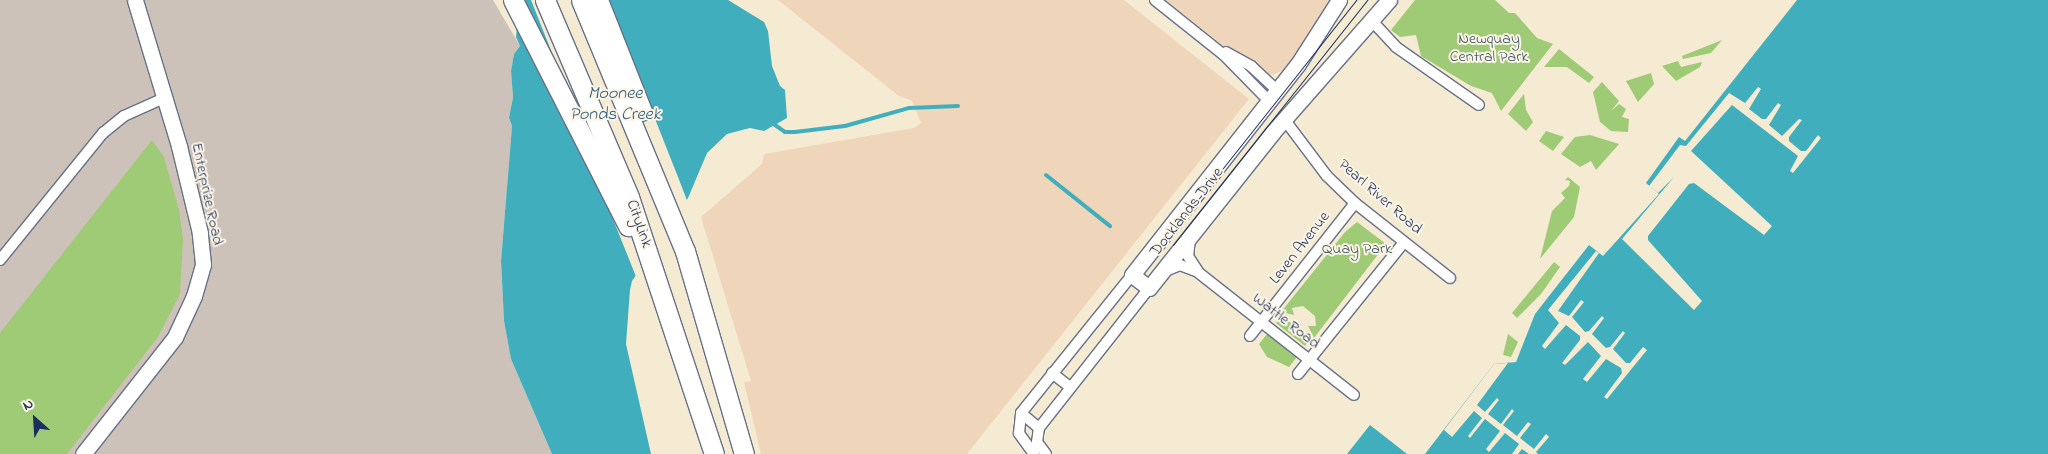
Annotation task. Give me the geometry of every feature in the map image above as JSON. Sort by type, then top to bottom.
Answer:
[{"type":"highway","points":[[513,0],[602,173],[670,315]]},
{"type":"highway","name":"CityLink","points":[[545,0],[614,156],[670,315],[714,454]]},
{"type":"highway","name":"CityLink","points":[[581,0],[685,251],[744,454]]},
{"type":"highway","points":[[598,0],[647,124],[685,251]]},
{"type":"street","name":"Enterprize Road","points":[[83,454],[175,337],[203,264],[198,224],[135,0]]},
{"type":"street","name":"Pearl River Road","points":[[1156,0],[1273,95],[1296,133],[1327,176],[1355,203],[1450,278]]},
{"type":"street","name":"Docklands Drive","points":[[1021,413],[1304,56],[1339,0]]},
{"type":"street","name":"Docklands Drive","points":[[1039,428],[1194,230],[1286,117],[1389,0]]},
{"type":"street","points":[[1372,21],[1396,47],[1479,105]]},
{"type":"street","points":[[0,260],[103,133],[124,116],[164,98]]},
{"type":"street","name":"Leven Avenue","points":[[1250,336],[1355,203]]},
{"type":"street","name":"Wattle Road","points":[[1194,230],[1188,252],[1199,272]]},
{"type":"street","points":[[1298,374],[1404,242]]},
{"type":"street","name":"Wattle Road","points":[[1155,280],[1177,265],[1199,272],[1354,395]]},
{"type":"street","points":[[1136,270],[1155,280]]},
{"type":"street","points":[[1052,373],[1070,387]]},
{"type":"street","points":[[1021,413],[1039,428],[1037,442],[1046,454]]},
{"type":"street","points":[[1021,413],[1019,434],[1034,454]]},
{"type":"shaded area","points":[[0,0],[493,0],[520,46],[514,54],[511,71],[513,97],[509,118],[512,126],[501,261],[504,321],[511,359],[552,454],[0,454]]},
{"type":"shaded area","points":[[778,0],[1124,0],[1249,99],[967,454],[761,454],[744,382],[751,381],[701,217],[762,164],[764,154],[914,128],[921,123],[912,101],[899,96]]},
{"type":"shaded area","points":[[1166,0],[1332,0],[1288,68],[1273,75],[1262,72],[1229,50]]},
{"type":"green space","name":"Newquay Central Park","points":[[1415,0],[1495,0],[1509,13],[1515,13],[1537,38],[1553,44],[1501,111],[1492,93],[1471,86],[1421,56],[1416,35],[1400,37],[1391,30]]},
{"type":"green space","points":[[1722,40],[1711,53],[1683,59],[1682,56]]},
{"type":"green space","points":[[1559,49],[1594,77],[1589,83],[1567,67],[1544,67]]},
{"type":"green space","points":[[1678,61],[1681,67],[1702,62],[1700,67],[1676,81],[1662,66]]},
{"type":"green space","points":[[1651,73],[1654,84],[1638,102],[1626,81]]},
{"type":"green space","points":[[1602,82],[1619,101],[1611,111],[1619,104],[1626,109],[1622,117],[1629,119],[1628,132],[1611,131],[1600,122],[1593,92]]},
{"type":"green space","points":[[1524,94],[1526,110],[1533,122],[1526,131],[1508,114]]},
{"type":"green space","points":[[1546,131],[1564,137],[1553,151],[1539,141]]},
{"type":"green space","points":[[1590,135],[1619,144],[1596,170],[1591,161],[1580,167],[1561,154],[1575,137]]},
{"type":"green space","points":[[152,140],[164,157],[179,210],[183,239],[180,294],[158,337],[67,454],[0,454],[0,333]]},
{"type":"green space","points":[[1568,177],[1580,187],[1574,217],[1540,259],[1552,211],[1565,198],[1561,193],[1569,186],[1570,181],[1565,180]]},
{"type":"green space","name":"Quay Park","points":[[1357,222],[1386,244],[1314,338],[1308,326],[1316,326],[1315,316],[1303,306],[1292,308],[1294,315],[1281,312],[1345,232]]},
{"type":"green space","points":[[1554,262],[1560,267],[1541,294],[1517,318],[1512,313]]},
{"type":"green space","points":[[1279,319],[1294,323],[1302,329],[1308,342],[1305,346],[1276,323]]},
{"type":"green space","points":[[1267,334],[1297,357],[1289,367],[1267,357],[1259,344]]},
{"type":"green space","points":[[1508,334],[1518,342],[1511,357],[1503,355]]},
{"type":"water","name":"Moonee Ponds Creek","points":[[511,0],[728,0],[764,22],[768,31],[772,66],[780,86],[785,90],[787,118],[764,131],[750,128],[727,134],[707,153],[688,198],[632,281],[626,344],[651,454],[552,454],[511,359],[504,321],[501,261],[512,126],[509,118],[513,97],[511,71],[514,54],[520,46],[516,37],[517,27]]},
{"type":"water","points":[[1797,0],[2048,0],[2048,454],[1425,454],[1494,364],[1516,362],[1535,314],[1589,245],[1603,256],[1659,194],[1646,183],[1679,137],[1685,141]]},
{"type":"water","points":[[1370,425],[1407,454],[1347,454]]},
{"type":"pier","points":[[531,0],[608,0],[688,203],[637,279],[537,30],[552,53]]},
{"type":"pier","points":[[1758,87],[1761,89],[1749,109],[1762,119],[1766,119],[1778,103],[1781,105],[1769,125],[1782,136],[1799,119],[1802,120],[1789,137],[1789,141],[1801,151],[1806,151],[1818,135],[1821,138],[1793,173],[1790,171],[1798,156],[1732,105],[1691,151],[1772,226],[1764,235],[1694,183],[1689,184],[1648,236],[1648,240],[1702,301],[1694,310],[1622,239],[1674,177],[1658,193],[1649,186],[1680,145],[1686,146],[1729,93],[1745,103]]},
{"type":"pier","points":[[1596,251],[1599,253],[1558,311],[1569,316],[1581,300],[1584,302],[1572,317],[1585,332],[1589,331],[1602,316],[1604,318],[1592,334],[1606,348],[1610,347],[1623,331],[1625,333],[1613,349],[1626,363],[1630,363],[1643,347],[1647,350],[1607,399],[1604,397],[1622,373],[1621,368],[1606,359],[1587,382],[1583,379],[1601,356],[1588,342],[1565,365],[1562,363],[1580,340],[1580,336],[1566,325],[1545,349],[1542,346],[1559,323],[1548,310]]},
{"type":"pier","points":[[1508,363],[1477,405],[1485,412],[1497,398],[1499,400],[1488,414],[1501,424],[1512,409],[1514,411],[1503,425],[1517,436],[1528,422],[1531,424],[1520,438],[1534,449],[1546,434],[1549,437],[1536,452],[1538,454],[1529,454],[1522,449],[1518,454],[1512,454],[1519,444],[1505,433],[1489,452],[1486,449],[1500,431],[1485,419],[1470,438],[1468,436],[1482,418],[1474,411],[1452,437],[1444,430],[1494,364]]},
{"type":"waterway","points":[[775,125],[785,132],[795,132],[845,126],[909,108],[958,106]]},
{"type":"waterway","points":[[1046,175],[1110,226]]},
{"type":"tram line","points":[[1162,245],[1356,0]]},
{"type":"tram line","points":[[1173,245],[1367,0]]}]
